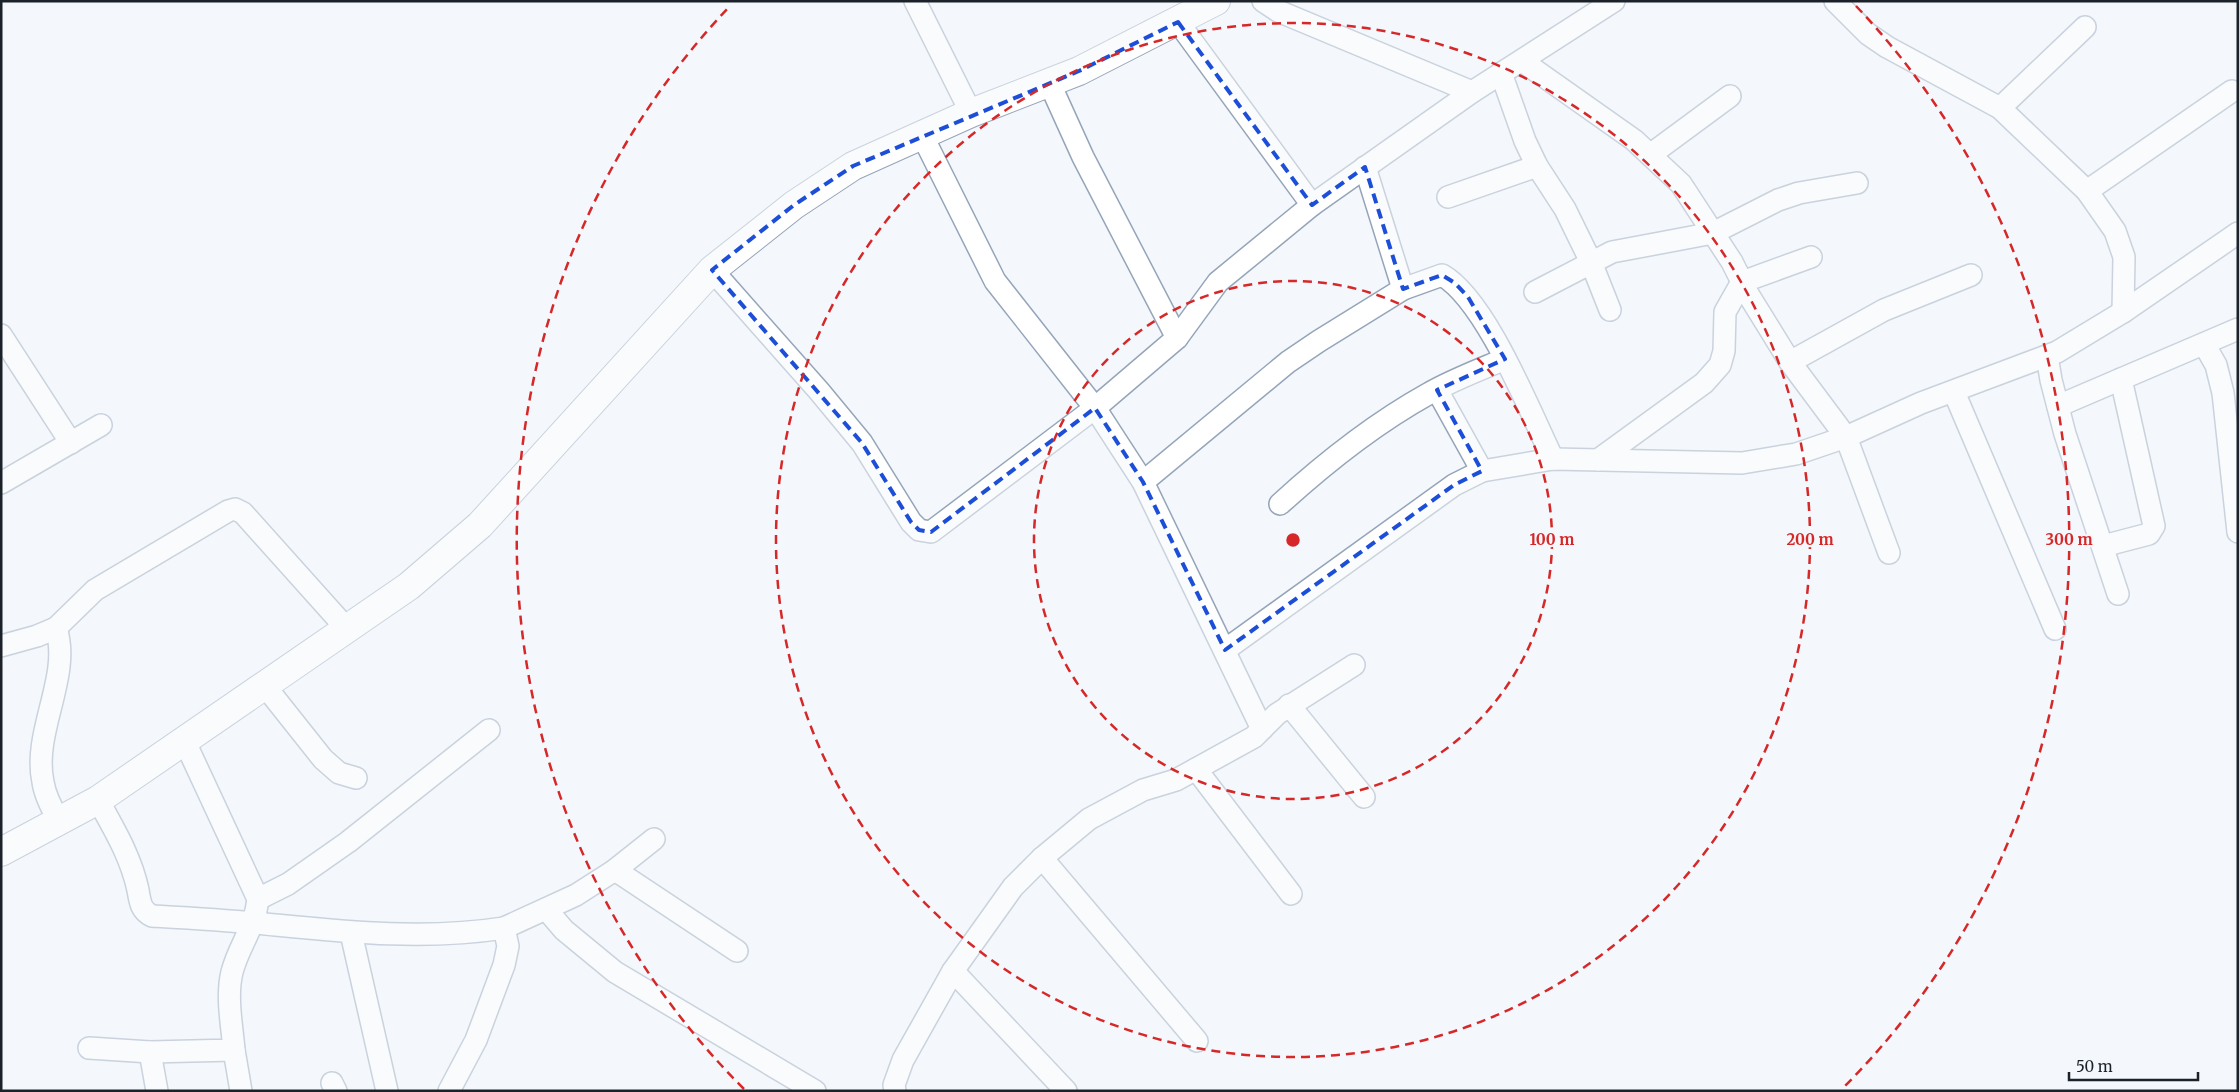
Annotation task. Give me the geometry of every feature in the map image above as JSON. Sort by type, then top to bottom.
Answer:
[{"type":"main road","points":[[1,852],[98,800],[185,742],[409,586],[480,525],[712,270],[794,205],[853,166],[971,113],[1079,71],[1216,1]]},
{"type":"street","points":[[915,1],[971,113]]},
{"type":"street","points":[[1263,1],[1278,11],[1472,92]]},
{"type":"street","points":[[712,270],[819,391],[862,443],[911,522],[919,530],[931,532],[1095,408],[1177,338],[1218,282],[1312,205],[1472,92],[1614,1]]},
{"type":"street","points":[[1842,3],[1868,34],[1887,47],[2000,108],[2087,191],[2115,231],[2124,257],[2123,312]]},
{"type":"street","points":[[1178,22],[1312,205]]},
{"type":"street","points":[[2000,108],[2085,27]]},
{"type":"street","points":[[1522,61],[1634,140],[1681,184],[1790,362],[1846,437],[1889,553]]},
{"type":"street","points":[[1502,73],[1537,166],[1564,209],[1591,262],[1610,310]]},
{"type":"street","points":[[1048,82],[1082,157],[1177,338]]},
{"type":"street","points":[[2087,191],[2232,91]]},
{"type":"street","points":[[1650,155],[1730,96]]},
{"type":"street","points":[[922,135],[995,280],[1095,408],[1143,482],[1262,729]]},
{"type":"street","points":[[1448,197],[1537,166]]},
{"type":"street","points":[[1365,167],[1403,289]]},
{"type":"street","points":[[1535,292],[1612,252],[1713,234],[1778,200],[1798,193],[1857,183]]},
{"type":"street","points":[[1224,650],[1454,485],[1482,471],[1553,460],[1742,463],[1796,454],[1846,437],[1921,403],[2057,352],[2123,312],[2238,233]]},
{"type":"street","points":[[1598,460],[1704,383],[1720,365],[1724,351],[1725,312],[1742,282],[1811,257]]},
{"type":"street","points":[[1143,482],[1288,362],[1403,289],[1442,275],[1455,282],[1468,296],[1505,359],[1553,460]]},
{"type":"street","points":[[1790,362],[1884,310],[1971,276]]},
{"type":"street","points":[[2058,406],[2238,329]]},
{"type":"street","points":[[1,335],[71,442]]},
{"type":"street","points":[[2204,344],[2216,365],[2223,393],[2238,532]]},
{"type":"street","points":[[2047,356],[2065,434],[2118,594]]},
{"type":"street","points":[[1280,504],[1323,465],[1400,410],[1437,390],[1505,359]]},
{"type":"street","points":[[2103,546],[2149,534],[2154,526],[2121,379]]},
{"type":"street","points":[[1437,390],[1482,471]]},
{"type":"street","points":[[1954,392],[2055,629]]},
{"type":"street","points":[[1,483],[101,426]]},
{"type":"street","points":[[1,646],[37,636],[56,628],[95,590],[228,510],[243,513],[347,629]]},
{"type":"street","points":[[56,628],[61,644],[45,728],[42,767],[45,790],[59,821]]},
{"type":"street","points":[[895,1091],[894,1085],[903,1060],[953,971],[1014,887],[1042,858],[1088,819],[1143,790],[1176,780],[1254,737],[1289,705],[1354,665]]},
{"type":"street","points":[[265,686],[323,759],[339,773],[356,778]]},
{"type":"street","points":[[1289,705],[1364,797]]},
{"type":"street","points":[[258,899],[288,884],[348,842],[489,730]]},
{"type":"street","points":[[185,742],[258,899],[254,923],[237,957],[232,973],[230,995],[234,1050],[241,1091]]},
{"type":"street","points":[[1196,769],[1291,894]]},
{"type":"street","points":[[98,800],[124,849],[135,876],[141,906],[146,913],[152,916],[254,923],[351,933],[409,935],[461,933],[504,928],[576,895],[615,870],[654,840]]},
{"type":"street","points":[[1042,858],[1197,1041]]},
{"type":"street","points":[[615,870],[737,951]]},
{"type":"street","points":[[546,909],[564,930],[615,972],[815,1091]]},
{"type":"street","points":[[449,1091],[476,1040],[504,965],[508,946],[504,928]]},
{"type":"street","points":[[351,933],[387,1091]]},
{"type":"street","points":[[953,971],[1066,1091]]},
{"type":"street","points":[[89,1048],[150,1052],[234,1050]]},
{"type":"street","points":[[150,1052],[156,1091]]},
{"type":"highlighted area","points":[[1178,22],[1312,205],[1365,167],[1403,289],[1442,275],[1455,283],[1468,297],[1505,359],[1437,390],[1482,471],[1454,485],[1225,650],[1143,482],[1095,408],[931,532],[919,530],[911,522],[862,443],[712,270],[794,205],[853,166],[1079,71]]}]
